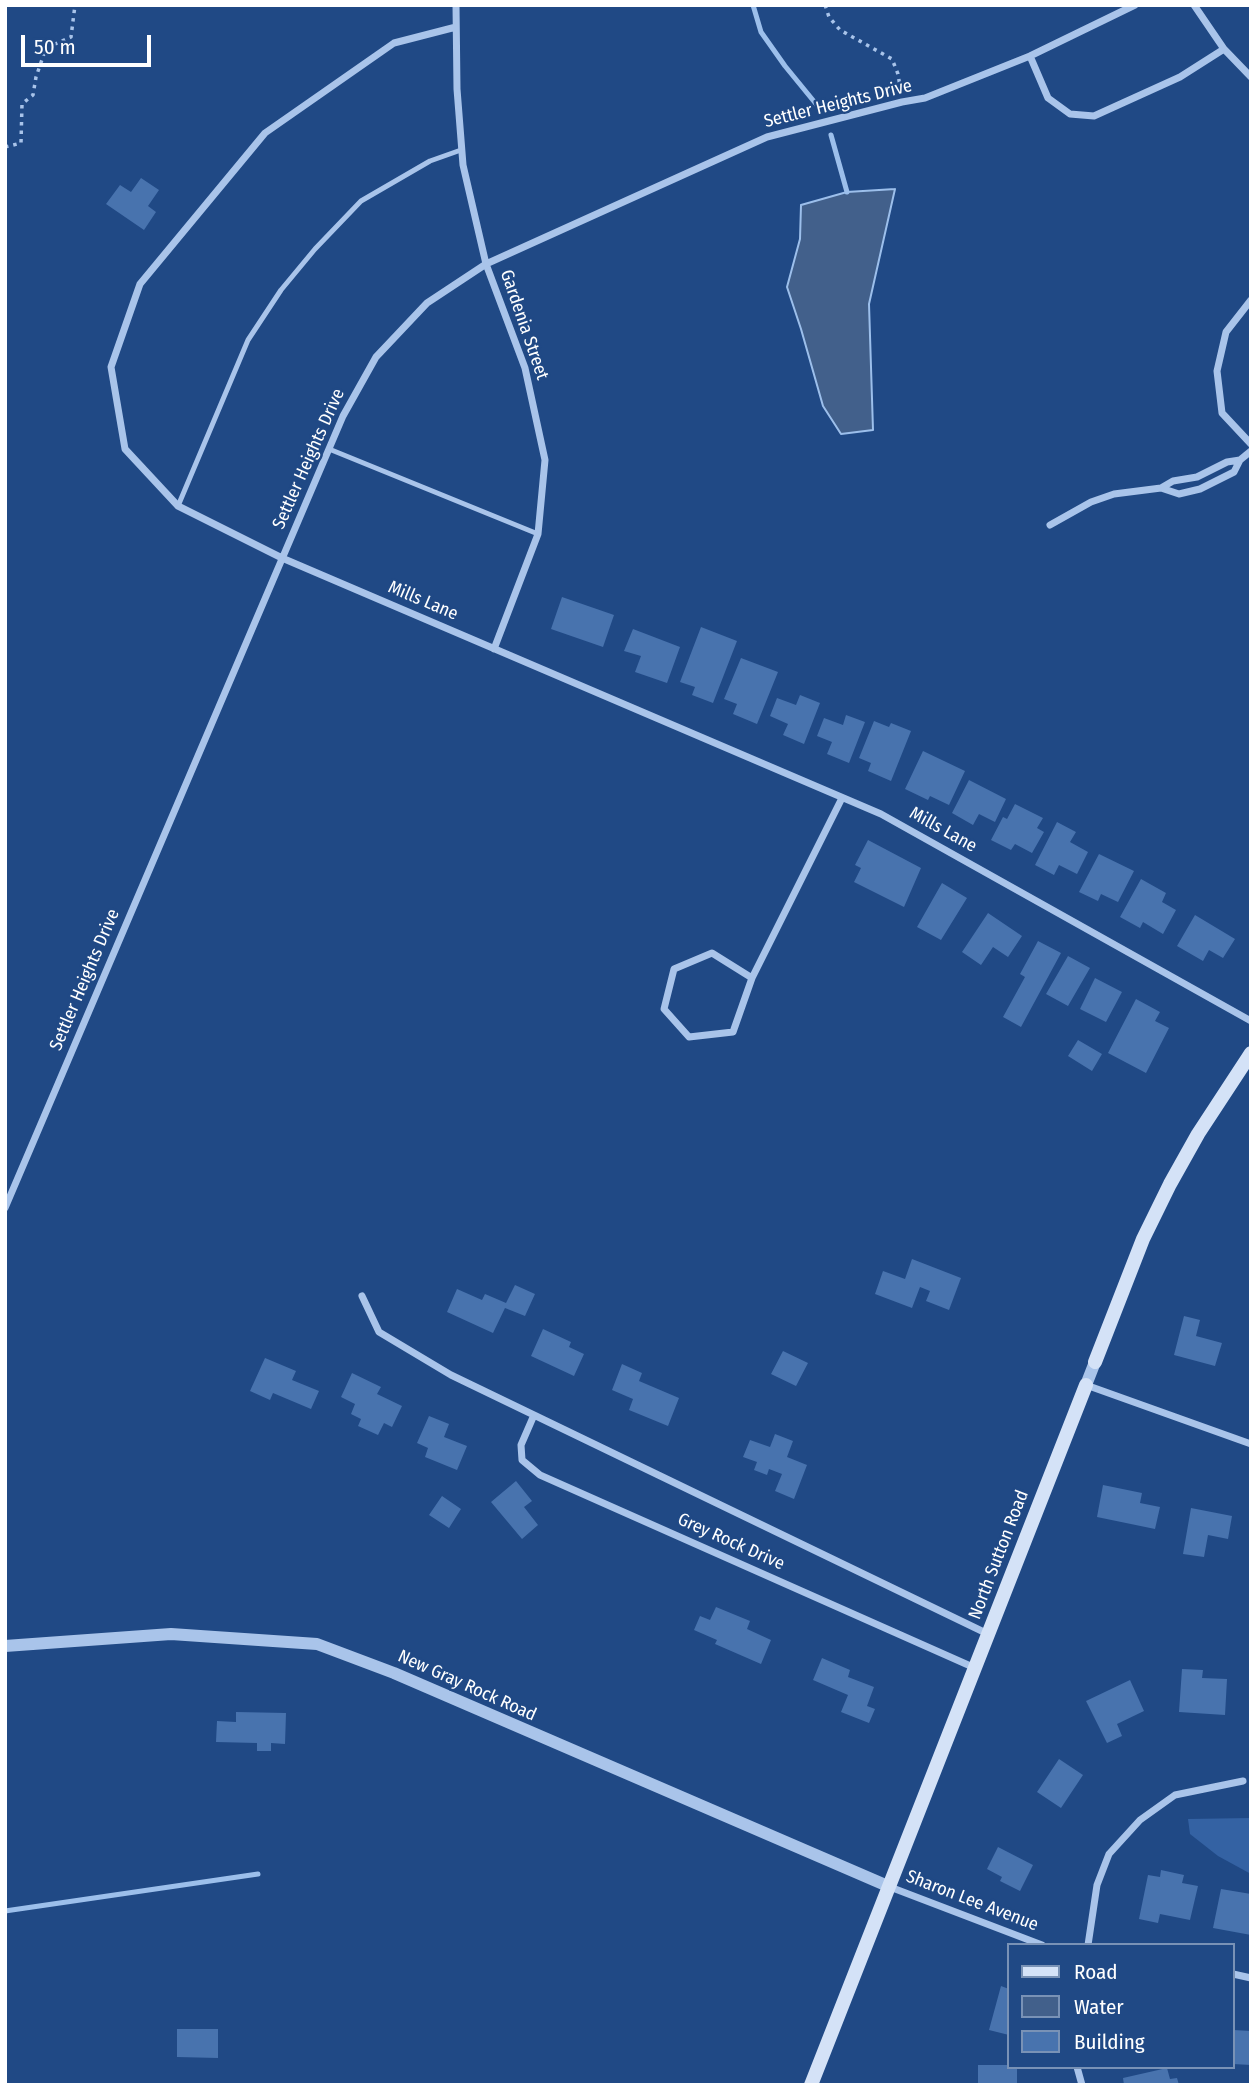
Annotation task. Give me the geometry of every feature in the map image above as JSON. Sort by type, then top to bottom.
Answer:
[{"type":"main road","name":"North Sutton Road","points":[[1095,1362],[1143,1239],[1170,1184],[1198,1134],[1251,1053]]},
{"type":"main road","name":"North Sutton Road","points":[[811,2085],[1086,1385]]},
{"type":"street","name":"Gardenia Street","points":[[456,5],[457,89],[463,165],[486,264],[525,368],[545,460],[538,534],[494,649]]},
{"type":"street","name":"Settler Heights Drive","points":[[5,1208],[343,416],[376,357],[427,303],[486,264],[766,137],[925,98],[1030,55],[1135,5]]},
{"type":"street","points":[[1194,5],[1224,49],[1251,77]]},
{"type":"street","name":"Mills Lane","points":[[456,26],[394,43],[265,133],[140,284],[111,367],[125,449],[178,506],[282,558],[881,814],[1251,1021]]},
{"type":"street","points":[[1030,55],[1048,98],[1070,114],[1094,116],[1180,77],[1224,49]]},
{"type":"street","points":[[1251,300],[1226,332],[1217,370],[1222,413],[1251,444]]},
{"type":"street","points":[[1161,488],[1179,494],[1200,489],[1234,472],[1240,460],[1251,451]]},
{"type":"street","points":[[1050,525],[1091,502],[1114,494],[1161,488],[1173,481],[1197,477],[1227,462],[1240,460]]},
{"type":"street","points":[[1197,477],[1200,489]]},
{"type":"street","points":[[752,978],[712,953],[674,969],[664,1009],[689,1037],[733,1032],[752,978],[842,798]]},
{"type":"street","name":"Grey Rock Drive","points":[[362,1296],[379,1332],[451,1375],[988,1635]]},
{"type":"street","name":"North Sutton Road","points":[[1086,1385],[1095,1362]]},
{"type":"street","points":[[1086,1385],[1251,1444]]},
{"type":"street","name":"Grey Rock Drive","points":[[534,1415],[521,1445],[522,1460],[541,1475],[975,1668]]},
{"type":"street","name":"New Gray Rock Road","points":[[5,1646],[171,1634],[317,1644],[394,1673],[890,1886]]},
{"type":"street","points":[[1088,1943],[1097,1885],[1109,1854],[1140,1820],[1175,1795],[1243,1781]]},
{"type":"street","name":"Sharon Lee Avenue","points":[[890,1886],[1037,1943]]},
{"type":"lane","points":[[178,506],[248,340],[281,290],[314,249],[361,201],[430,161],[461,150]]},
{"type":"lane","points":[[329,449],[538,534]]},
{"type":"path","points":[[5,147],[21,144],[22,104],[33,95],[46,48],[71,37],[75,5]]},
{"type":"path","points":[[825,5],[828,17],[839,30],[892,58],[898,74],[902,102]]},
{"type":"shaded area","points":[[1251,1818],[1251,1874],[1218,1856],[1190,1834],[1188,1819]]},
{"type":"water","points":[[895,189],[869,304],[873,430],[841,434],[823,406],[787,287],[800,239],[801,205],[847,192]]},
{"type":"building","points":[[141,178],[159,190],[148,206],[156,212],[144,230],[106,204],[120,185],[131,192]]},
{"type":"building","points":[[562,597],[614,615],[603,647],[551,629]]},
{"type":"building","points":[[701,627],[737,641],[713,703],[692,695],[695,687],[680,682]]},
{"type":"building","points":[[633,629],[680,647],[667,683],[635,672],[641,656],[624,651]]},
{"type":"building","points":[[741,658],[778,672],[757,724],[733,714],[737,704],[724,699]]},
{"type":"building","points":[[800,695],[820,703],[804,744],[783,735],[788,724],[770,716],[777,698],[796,705]]},
{"type":"building","points":[[846,715],[865,722],[849,763],[827,754],[832,742],[817,736],[824,718],[843,725]]},
{"type":"building","points":[[874,721],[889,727],[891,723],[911,731],[891,781],[868,771],[871,763],[859,758]]},
{"type":"building","points":[[923,751],[965,771],[949,805],[930,796],[928,800],[905,789]]},
{"type":"building","points":[[969,780],[1006,799],[995,822],[979,814],[973,825],[952,813]]},
{"type":"building","points":[[1015,804],[1043,818],[1037,828],[1044,832],[1032,853],[1015,844],[1011,850],[991,840],[1003,817],[1007,819]]},
{"type":"building","points":[[1057,822],[1076,832],[1070,842],[1088,852],[1077,874],[1059,865],[1054,875],[1035,865]]},
{"type":"building","points":[[868,840],[921,868],[904,907],[854,882],[861,868],[855,865]]},
{"type":"building","points":[[1099,854],[1134,871],[1118,902],[1101,894],[1098,901],[1079,892]]},
{"type":"building","points":[[1141,879],[1166,893],[1162,902],[1176,910],[1163,934],[1143,922],[1140,928],[1120,917]]},
{"type":"building","points":[[942,883],[967,898],[941,940],[917,927]]},
{"type":"building","points":[[988,913],[1022,936],[1008,957],[993,947],[981,965],[962,952]]},
{"type":"building","points":[[1195,915],[1235,939],[1223,958],[1209,950],[1203,961],[1177,946]]},
{"type":"building","points":[[1038,941],[1061,953],[1021,1027],[1003,1017],[1025,977],[1020,974]]},
{"type":"building","points":[[1068,956],[1090,968],[1068,1006],[1046,994]]},
{"type":"building","points":[[1095,978],[1122,992],[1106,1022],[1080,1009]]},
{"type":"building","points":[[1136,999],[1160,1012],[1155,1021],[1169,1028],[1146,1073],[1108,1053]]},
{"type":"building","points":[[1078,1040],[1102,1054],[1092,1071],[1068,1056]]},
{"type":"building","points":[[912,1259],[961,1278],[949,1310],[926,1301],[930,1291],[920,1287],[912,1308],[875,1294],[883,1271],[905,1279]]},
{"type":"building","points":[[515,1285],[535,1294],[525,1316],[505,1308],[493,1333],[447,1312],[457,1289],[482,1300],[485,1294],[506,1303]]},
{"type":"building","points":[[1184,1316],[1200,1320],[1196,1336],[1222,1343],[1215,1366],[1174,1355]]},
{"type":"building","points":[[543,1329],[571,1342],[569,1347],[584,1354],[574,1376],[531,1356]]},
{"type":"building","points":[[783,1351],[808,1363],[796,1386],[771,1374]]},
{"type":"building","points":[[265,1358],[296,1371],[292,1380],[319,1391],[311,1409],[273,1393],[270,1400],[250,1391]]},
{"type":"building","points":[[622,1364],[642,1373],[639,1381],[679,1398],[668,1426],[629,1410],[633,1399],[612,1390]]},
{"type":"building","points":[[352,1373],[381,1387],[377,1394],[402,1406],[392,1427],[384,1423],[378,1435],[358,1426],[361,1419],[351,1414],[355,1404],[341,1397]]},
{"type":"building","points":[[429,1416],[449,1424],[444,1437],[467,1446],[457,1470],[425,1457],[428,1448],[417,1443]]},
{"type":"building","points":[[775,1434],[793,1441],[787,1457],[807,1465],[794,1499],[775,1491],[782,1474],[769,1469],[767,1475],[754,1470],[757,1462],[743,1457],[750,1440],[770,1447]]},
{"type":"building","points":[[516,1481],[532,1501],[524,1507],[538,1525],[522,1539],[491,1502]]},
{"type":"building","points":[[1103,1485],[1142,1493],[1140,1503],[1160,1507],[1155,1529],[1097,1517]]},
{"type":"building","points":[[442,1496],[461,1509],[449,1528],[429,1515]]},
{"type":"building","points":[[1191,1508],[1232,1516],[1228,1539],[1208,1535],[1204,1557],[1183,1554]]},
{"type":"building","points":[[716,1607],[750,1621],[747,1629],[771,1640],[761,1664],[715,1644],[717,1640],[694,1630],[700,1616],[710,1620]]},
{"type":"building","points":[[822,1658],[850,1670],[848,1677],[874,1687],[867,1706],[875,1709],[869,1723],[841,1712],[848,1695],[813,1680]]},
{"type":"building","points":[[1182,1669],[1203,1670],[1202,1678],[1227,1679],[1225,1715],[1179,1712]]},
{"type":"building","points":[[1130,1680],[1144,1711],[1117,1724],[1122,1736],[1107,1743],[1086,1701]]},
{"type":"building","points":[[236,1712],[286,1713],[285,1744],[271,1743],[271,1751],[257,1751],[257,1743],[216,1742],[217,1721],[236,1722]]},
{"type":"building","points":[[1059,1759],[1083,1775],[1061,1808],[1037,1792]]},
{"type":"building","points":[[998,1847],[1033,1865],[1020,1891],[1000,1881],[1002,1877],[987,1869]]},
{"type":"building","points":[[1161,1870],[1184,1875],[1182,1883],[1198,1886],[1190,1920],[1160,1914],[1158,1923],[1139,1919],[1148,1875],[1160,1877]]},
{"type":"building","points":[[1221,1889],[1251,1894],[1251,1935],[1213,1928]]},
{"type":"building","points":[[1001,1986],[1007,1988],[1007,2034],[989,2030]]},
{"type":"building","points":[[177,2029],[218,2029],[218,2058],[177,2057]]},
{"type":"building","points":[[1235,2030],[1251,2031],[1251,2065],[1235,2064]]},
{"type":"building","points":[[978,2065],[1007,2065],[1007,2069],[1017,2069],[1017,2085],[978,2085]]},
{"type":"building","points":[[1167,2069],[1170,2079],[1177,2078],[1179,2085],[1124,2085],[1123,2078]]},
{"type":"waterway","points":[[753,5],[761,32],[821,110]]},
{"type":"waterway","points":[[831,135],[847,192]]},
{"type":"waterway","points":[[5,1911],[258,1874]]}]
